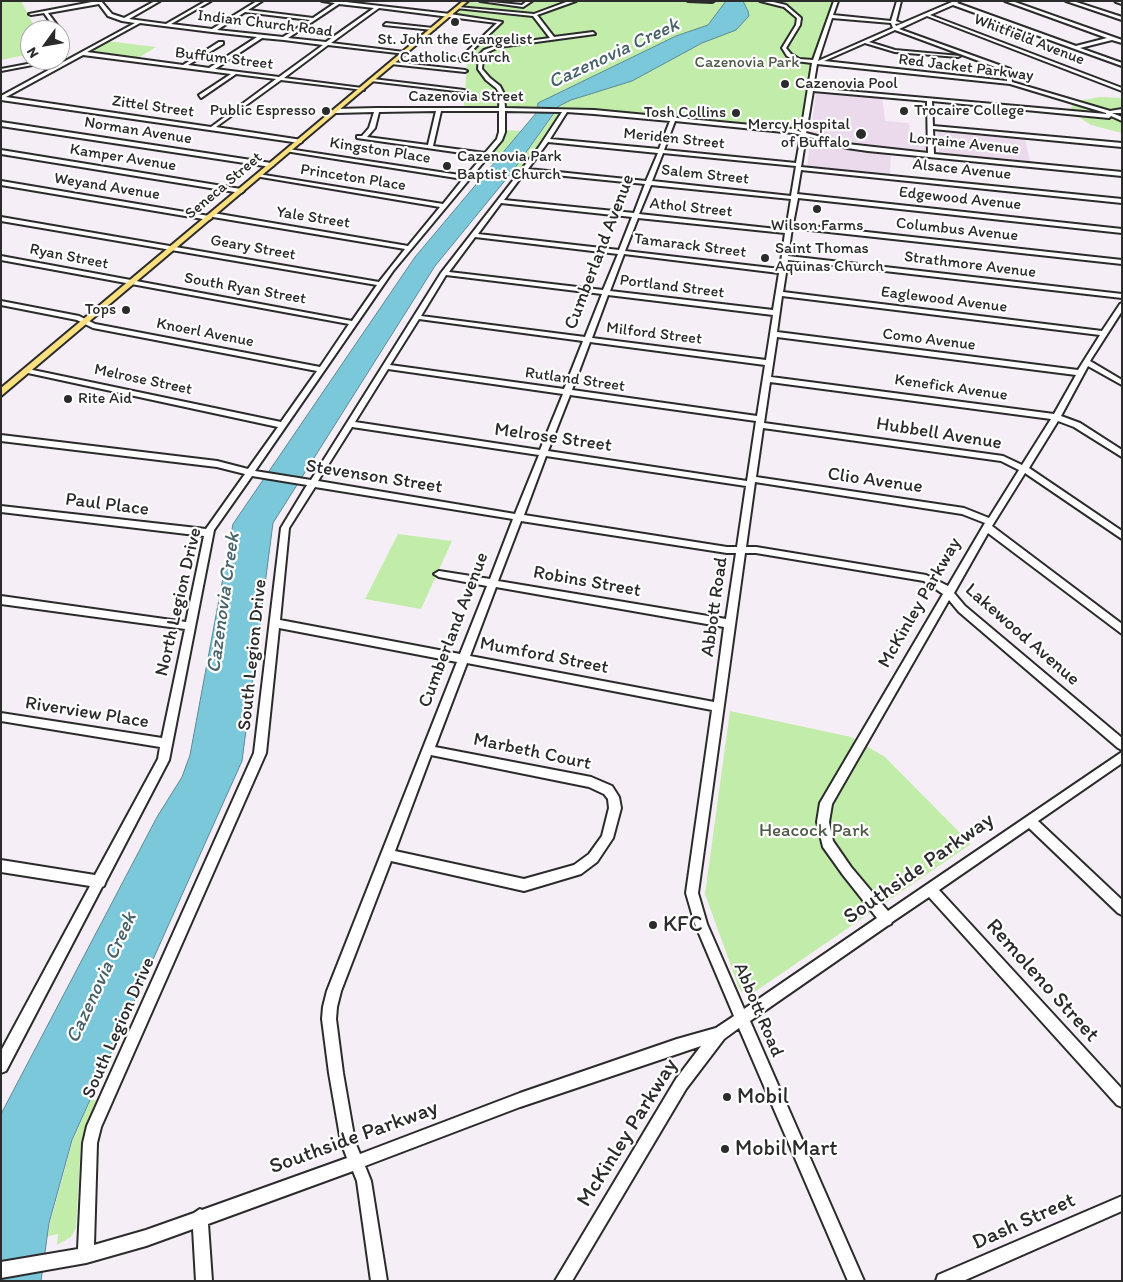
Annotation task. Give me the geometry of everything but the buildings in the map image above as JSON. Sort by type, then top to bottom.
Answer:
[{"type":"main road","name":"Seneca Street","points":[[1,393],[466,1]]},
{"type":"street","points":[[124,20],[158,1]]},
{"type":"street","points":[[167,25],[209,1]]},
{"type":"street","points":[[212,31],[260,1]]},
{"type":"street","points":[[324,1],[500,22],[461,60]]},
{"type":"street","points":[[482,1],[523,6],[530,1]]},
{"type":"street","points":[[458,8],[534,15],[574,1]]},
{"type":"street","points":[[690,1],[712,1]]},
{"type":"street","name":"Red Jacket Parkway","points":[[762,1],[779,4],[796,13],[799,18],[798,25],[784,48],[793,58],[816,63],[1010,83],[1110,114]]},
{"type":"street","name":"Abbott Road","points":[[836,1],[815,59],[816,63],[730,624],[692,893],[702,924],[856,1281]]},
{"type":"street","points":[[895,29],[893,22],[898,1]]},
{"type":"street","points":[[1007,1],[1122,42]]},
{"type":"street","points":[[1068,1],[1122,19]]},
{"type":"street","points":[[1116,1],[1122,3]]},
{"type":"street","points":[[30,14],[100,2]]},
{"type":"street","name":"Indian Church Road","points":[[100,2],[110,15],[124,20],[404,53]]},
{"type":"street","points":[[816,63],[956,2],[997,19],[1122,64]]},
{"type":"street","points":[[284,39],[338,3]]},
{"type":"street","points":[[212,128],[378,7]]},
{"type":"street","points":[[45,12],[51,20]]},
{"type":"street","points":[[244,12],[313,19]]},
{"type":"street","points":[[534,15],[553,38]]},
{"type":"street","name":"Whitfield Avenue","points":[[928,15],[1122,90]]},
{"type":"street","points":[[830,16],[907,24]]},
{"type":"street","points":[[1,98],[139,22]]},
{"type":"street","points":[[386,24],[433,29]]},
{"type":"street","points":[[895,29],[920,36],[969,56]]},
{"type":"street","points":[[503,109],[500,90],[480,69],[481,56],[498,46],[593,33]]},
{"type":"street","points":[[211,69],[262,36]]},
{"type":"street","points":[[1076,48],[1122,36]]},
{"type":"street","points":[[865,42],[895,51],[979,58],[1008,70],[1010,83]]},
{"type":"street","points":[[184,66],[221,43]]},
{"type":"street","name":"Buffum Street","points":[[82,53],[362,89]]},
{"type":"street","points":[[393,63],[466,71]]},
{"type":"street","points":[[1,70],[20,67]]},
{"type":"street","points":[[201,96],[235,73]]},
{"type":"street","points":[[373,80],[464,90]]},
{"type":"street","points":[[811,89],[1110,114],[1122,119]]},
{"type":"street","name":"Zittel Street","points":[[1,98],[300,141]]},
{"type":"street","points":[[929,100],[931,155]]},
{"type":"street","name":"North Legion Drive","points":[[1,1066],[163,760],[209,533],[252,473],[320,369],[381,284],[408,248],[500,140],[503,109]]},
{"type":"street","points":[[377,110],[372,128],[361,138],[487,155]]},
{"type":"street","points":[[430,147],[439,110]]},
{"type":"street","name":"Cazenovia Street","points":[[336,111],[563,110],[804,133]]},
{"type":"street","name":"South Legion Drive","points":[[86,1255],[90,1142],[94,1126],[260,754],[285,528],[310,483],[350,424],[444,273],[547,140],[563,110]]},
{"type":"street","points":[[1110,114],[1122,111]]},
{"type":"street","name":"Cumberland Avenue","points":[[379,1281],[364,1181],[348,1142],[336,1073],[329,1019],[334,991],[493,584],[604,292],[673,120]]},
{"type":"street","name":"Norman Avenue","points":[[1,124],[271,166]]},
{"type":"street","points":[[931,127],[1122,145]]},
{"type":"street","name":"Lorraine Avenue","points":[[804,133],[852,146],[1122,174]]},
{"type":"street","name":"Meriden Street","points":[[547,140],[799,166]]},
{"type":"street","name":"Kingston Place","points":[[288,151],[467,178]]},
{"type":"street","name":"Kamper Avenue","points":[[1,152],[241,191]]},
{"type":"street","name":"Alsace Avenue","points":[[799,166],[1122,201]]},
{"type":"street","name":"Salem Street","points":[[524,170],[795,197]]},
{"type":"street","name":"Princeton Place","points":[[258,176],[444,206]]},
{"type":"street","name":"Weyand Avenue","points":[[1,183],[211,216]]},
{"type":"street","name":"Edgewood Avenue","points":[[795,197],[1122,230]]},
{"type":"street","name":"Athol Street","points":[[500,201],[635,216],[790,229]]},
{"type":"street","name":"Yale Street","points":[[211,216],[408,248]]},
{"type":"street","name":"Geary Street","points":[[1,219],[381,284]]},
{"type":"street","name":"Columbus Avenue","points":[[790,229],[1122,262]]},
{"type":"street","name":"Tamarack Street","points":[[474,235],[783,270]]},
{"type":"street","name":"Ryan Street","points":[[1,258],[133,282]]},
{"type":"street","name":"Strathmore Avenue","points":[[785,258],[1122,296]]},
{"type":"street","name":"Portland Street","points":[[444,273],[777,313]]},
{"type":"street","name":"South Ryan Street","points":[[133,282],[353,323]]},
{"type":"street","name":"Eaglewood Avenue","points":[[780,294],[1104,333]]},
{"type":"street","name":"Knoerl Avenue","points":[[1,303],[79,318],[93,326],[320,369]]},
{"type":"street","name":"McKinley Parkway","points":[[887,920],[827,843],[823,812],[835,784],[989,525],[1056,417],[1086,362],[1120,311]]},
{"type":"street","name":"Milford Street","points":[[416,317],[769,363]]},
{"type":"street","name":"Como Avenue","points":[[773,334],[1081,373]]},
{"type":"street","points":[[1086,362],[1122,383]]},
{"type":"street","name":"Rutland Street","points":[[386,367],[760,422]]},
{"type":"street","name":"Melrose Street","points":[[28,371],[282,425]]},
{"type":"street","name":"Kenefick Avenue","points":[[767,379],[1056,417],[1077,425],[1122,454]]},
{"type":"street","name":"Hubbell Avenue","points":[[760,422],[994,458],[1024,469],[1122,536]]},
{"type":"street","name":"Melrose Street","points":[[350,424],[751,482]]},
{"type":"street","name":"Stevenson Street","points":[[1,438],[198,461],[310,483],[727,550],[741,550]]},
{"type":"street","name":"Clio Avenue","points":[[751,482],[964,511],[989,525],[1122,630]]},
{"type":"street","name":"Paul Place","points":[[1,509],[209,533]]},
{"type":"street","name":"Lakewood Avenue","points":[[741,550],[756,550],[926,578],[937,582],[962,610],[1122,745]]},
{"type":"street","name":"Robins Street","points":[[438,574],[730,624]]},
{"type":"street","points":[[1,600],[191,626]]},
{"type":"street","name":"Mumford Street","points":[[274,623],[718,707]]},
{"type":"street","name":"Riverview Place","points":[[1,717],[167,743]]},
{"type":"street","name":"Marbeth Court","points":[[388,855],[524,885],[577,870],[593,858],[607,838],[615,808],[613,797],[608,790],[591,782],[428,750]]},
{"type":"street","name":"Southside Parkway","points":[[742,1018],[1122,757]]},
{"type":"street","points":[[1030,820],[1122,909]]},
{"type":"street","points":[[1,866],[100,882]]},
{"type":"street","name":"Remoleno Street","points":[[931,890],[1122,1100]]},
{"type":"street","name":"McKinley Parkway","points":[[563,1281],[678,1090],[719,1034],[742,1018]]},
{"type":"street","name":"Southside Parkway","points":[[1,1270],[86,1255],[146,1238],[520,1100],[677,1046],[719,1034]]},
{"type":"street","name":"Dash Street","points":[[944,1281],[1122,1203]]},
{"type":"street","points":[[200,1218],[204,1281]]},
{"type":"shaded area","name":"Mercy Hospital of Buffalo","points":[[816,92],[882,97],[885,121],[909,123],[910,135],[927,137],[927,152],[891,149],[890,175],[807,167]]},
{"type":"shaded area","points":[[937,130],[1025,138],[1030,162],[939,153]]},
{"type":"green space","points":[[1,1],[21,1],[31,20],[20,20],[20,56],[1,60]]},
{"type":"green space","name":"Cazenovia Park","points":[[532,1],[834,1],[813,65],[801,131],[603,110],[527,107],[464,108],[467,61],[464,60],[503,22],[451,16],[470,2],[526,7]]},
{"type":"green space","points":[[107,41],[156,47],[138,58],[88,52]]},
{"type":"green space","points":[[1100,97],[1122,98],[1122,133],[1091,125],[1073,113],[1071,107],[1077,101]]},
{"type":"green space","points":[[555,113],[561,113],[545,138],[522,169],[515,168]]},
{"type":"green space","points":[[506,130],[521,131],[493,164],[482,162],[503,140]]},
{"type":"green space","points":[[398,534],[452,541],[421,609],[365,599]]},
{"type":"green space","name":"Heacock Park","points":[[730,711],[851,737],[885,757],[971,844],[750,995],[742,992],[739,988],[705,894]]},
{"type":"green space","points":[[91,1099],[97,1101],[81,1141],[76,1228],[71,1237],[57,1245],[58,1234],[48,1236],[50,1223],[73,1140]]},
{"type":"water","name":"Cazenovia Creek","points":[[726,1],[743,1],[748,11],[749,16],[736,30],[702,43],[632,81],[571,100],[559,106],[512,172],[435,266],[273,523],[242,761],[72,1140],[49,1223],[41,1281],[1,1281],[1,1114],[157,817],[182,777],[190,755],[233,524],[415,257],[537,112],[538,103],[676,36],[708,25]]},
{"type":"place","name":"St. John the Evangelist Catholic Church","points":[[455,22]]},
{"type":"place","name":"Cazenovia Pool","points":[[785,84]]},
{"type":"place","name":"Public Espresso","points":[[326,111]]},
{"type":"place","name":"Trocaire College","points":[[904,111]]},
{"type":"place","name":"Tosh Collins","points":[[736,113]]},
{"type":"place","name":"Mercy Hospital of Buffalo","points":[[861,134]]},
{"type":"place","name":"Cazenovia Park Baptist Church","points":[[447,166]]},
{"type":"place","name":"Wilson Farms","points":[[817,209]]},
{"type":"place","name":"Saint Thomas Aquinas Church","points":[[765,258]]},
{"type":"place","name":"Tops","points":[[126,310]]},
{"type":"place","name":"Rite Aid","points":[[68,399]]},
{"type":"place","name":"KFC","points":[[653,925]]},
{"type":"place","name":"Mobil","points":[[727,1097]]},
{"type":"place","name":"Mobil Mart","points":[[725,1149]]}]
